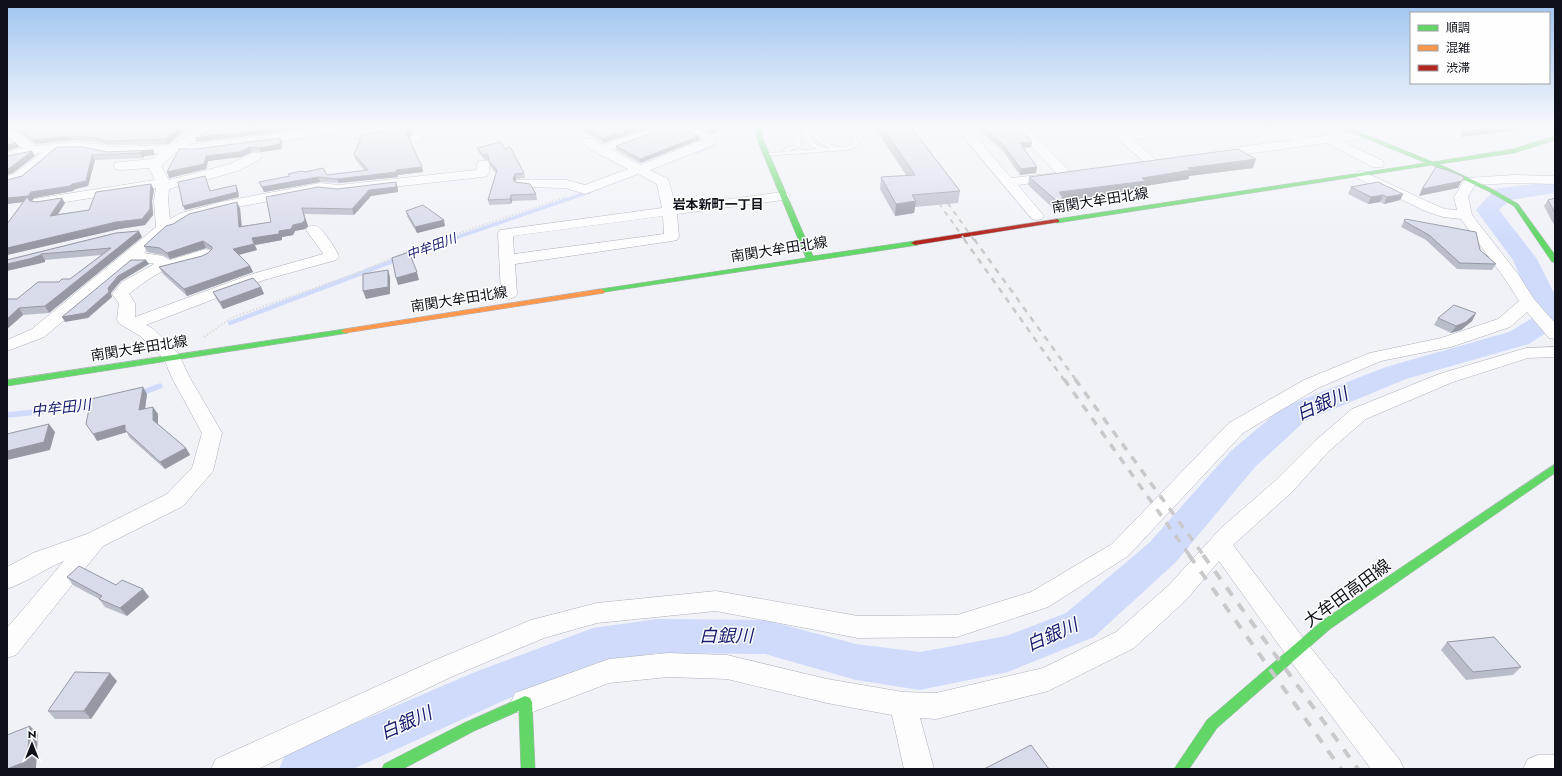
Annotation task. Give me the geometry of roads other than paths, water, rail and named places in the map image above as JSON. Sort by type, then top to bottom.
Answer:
[{"type":"main road","points":[[770,163],[804,248],[810,259]]},
{"type":"main road","name":"南関大牟田北線","points":[[967,225],[1037,216],[1384,163]]},
{"type":"main road","name":"南関大牟田北線","points":[[7,383],[163,352],[810,259],[1439,163]]},
{"type":"main road","points":[[1434,164],[1472,181],[1516,205],[1555,260]]},
{"type":"main road","name":"南関大牟田北線","points":[[163,352],[195,343]]},
{"type":"main road","name":"大牟田高田線","points":[[1181,769],[1212,724],[1298,651],[1326,625],[1555,468]]},
{"type":"main road","points":[[389,769],[469,727],[525,702],[528,769]]},
{"type":"street","points":[[7,180],[19,177],[36,163]]},
{"type":"street","points":[[120,166],[154,163]]},
{"type":"street","points":[[157,163],[155,166],[162,185],[161,201],[163,228]]},
{"type":"street","points":[[39,202],[162,185],[193,177],[213,174],[241,163]]},
{"type":"street","points":[[507,260],[672,237],[670,211],[663,182],[626,163]]},
{"type":"street","points":[[522,183],[566,184],[585,190],[656,163]]},
{"type":"street","points":[[992,163],[1037,216]]},
{"type":"street","points":[[1055,163],[1066,175]]},
{"type":"street","points":[[1140,165],[1151,163]]},
{"type":"street","points":[[7,346],[38,333],[163,228],[186,216],[221,206],[320,187],[339,189],[387,183],[435,180],[482,173],[483,164]]},
{"type":"street","points":[[1008,182],[1081,173]]},
{"type":"street","points":[[1362,175],[1430,208],[1443,213],[1465,215]]},
{"type":"street","points":[[525,702],[609,671],[668,665],[727,667],[827,691],[903,705],[936,706],[1048,679],[1104,651],[1125,640],[1172,597],[1229,534],[1283,488],[1322,446],[1359,414],[1446,378],[1526,353],[1554,339],[1512,277],[1465,215],[1461,197],[1472,181],[1514,179],[1555,180]]},
{"type":"street","points":[[509,294],[505,233],[783,196]]},
{"type":"street","points":[[141,231],[163,228]]},
{"type":"street","points":[[133,324],[258,277],[330,257],[330,251],[313,230]]},
{"type":"street","points":[[158,268],[185,262],[206,254]]},
{"type":"street","points":[[7,578],[41,560],[95,540],[175,500],[202,471],[212,433],[181,378],[163,352],[146,332],[126,320],[127,303],[120,294],[128,285],[165,264],[162,260],[151,258],[129,258]]},
{"type":"street","points":[[226,769],[442,669],[540,628],[597,613],[716,601],[858,627],[957,626],[1039,600],[1120,550],[1236,428],[1311,384],[1376,357],[1445,343],[1504,323],[1530,304]]},
{"type":"street","points":[[7,647],[95,540]]},
{"type":"street","points":[[1220,544],[1298,651],[1389,769]]},
{"type":"street","points":[[903,705],[919,769]]},
{"type":"street","points":[[1538,769],[1555,769]]},
{"type":"waterway","name":"白銀川","points":[[302,769],[490,686],[593,646],[657,636],[765,637],[856,662],[920,671],[1008,654],[1080,625],[1162,553],[1243,459],[1294,414],[1396,373],[1519,338],[1552,317],[1552,307],[1541,295],[1525,259],[1487,210],[1503,194],[1555,187]]},
{"type":"waterway","name":"中牟田川","points":[[449,240],[589,192]]},
{"type":"waterway","name":"中牟田川","points":[[230,323],[451,239]]},
{"type":"waterway","name":"中牟田川","points":[[141,393],[160,386]]},
{"type":"waterway","name":"中牟田川","points":[[7,415],[86,407],[96,404]]},
{"type":"railway","points":[[933,195],[965,240]]},
{"type":"railway","points":[[942,195],[974,240]]},
{"type":"railway","points":[[964,239],[1064,380]]},
{"type":"railway","points":[[974,239],[1076,380]]},
{"type":"railway","points":[[1064,379],[1190,556]]},
{"type":"railway","points":[[1075,379],[1204,556]]},
{"type":"railway","points":[[1189,555],[1341,769]]},
{"type":"railway","points":[[1203,555],[1358,769]]},
{"type":"district","name":"岩本新町一丁目","points":[[718,204]]}]
